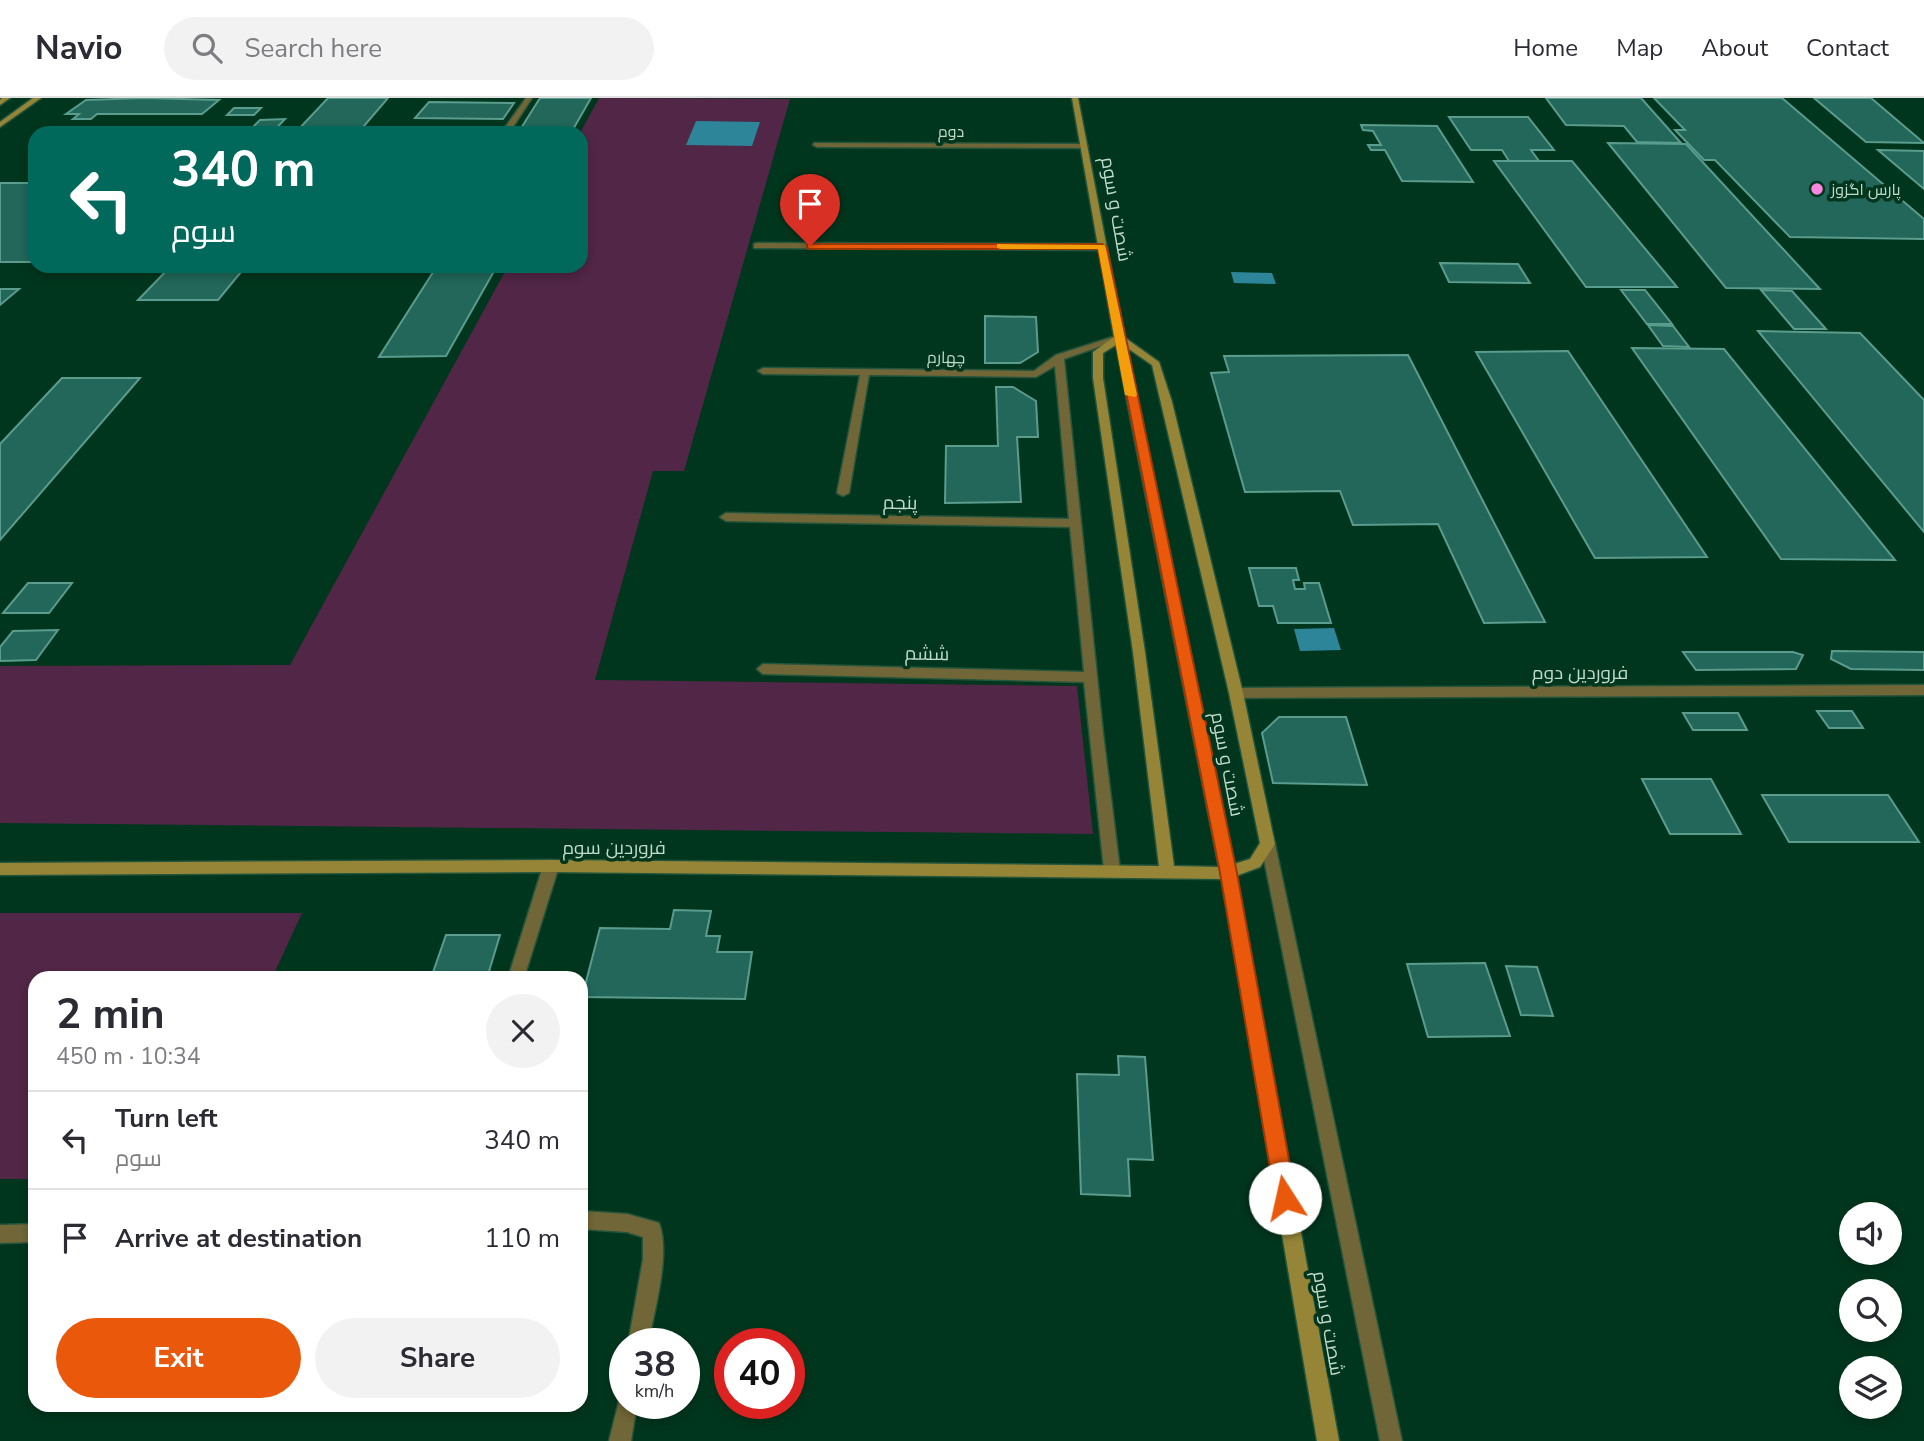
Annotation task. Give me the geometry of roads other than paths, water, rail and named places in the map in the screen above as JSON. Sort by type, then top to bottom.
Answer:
[{"type":"street","points":[[0,103],[7,98]]},
{"type":"street","points":[[0,125],[38,98]]},
{"type":"street","name":"شصت و سوم","points":[[1075,98],[1119,338],[1228,873],[1328,1441]]},
{"type":"street","points":[[1167,871],[1139,652],[1098,378],[1098,352],[1119,338],[1156,364],[1236,693],[1268,844],[1255,863],[1228,873]]},
{"type":"street","name":"فروردین سوم","points":[[0,869],[551,866],[1228,873]]},
{"type":"lane","points":[[510,126],[529,98]]},
{"type":"lane","name":"دوم","points":[[817,145],[1084,146]]},
{"type":"lane","points":[[757,246],[1102,247]]},
{"type":"lane","name":"چهارم","points":[[763,371],[1035,374],[1059,357],[1119,338]]},
{"type":"lane","points":[[1059,357],[1074,523],[1112,870]]},
{"type":"lane","points":[[843,493],[865,372]]},
{"type":"lane","name":"پنجم","points":[[726,517],[1074,523]]},
{"type":"lane","name":"ششم","points":[[763,668],[1090,677]]},
{"type":"lane","name":"فروردین دوم","points":[[1236,693],[1924,690]]},
{"type":"lane","points":[[1268,844],[1391,1441]]},
{"type":"lane","points":[[518,971],[551,866]]},
{"type":"lane","points":[[588,1220],[627,1223],[652,1230],[653,1259],[641,1328]]},
{"type":"lane","points":[[0,1234],[28,1233]]},
{"type":"lane","points":[[620,1441],[624,1419]]},
{"type":"water","points":[[696,121],[760,122],[752,146],[686,145]]},
{"type":"water","points":[[1231,272],[1272,273],[1276,284],[1234,283]]},
{"type":"water","points":[[1334,628],[1341,650],[1300,651],[1294,629]]},
{"type":"place","name":"پارس اگزوز","points":[[1817,189]]}]
